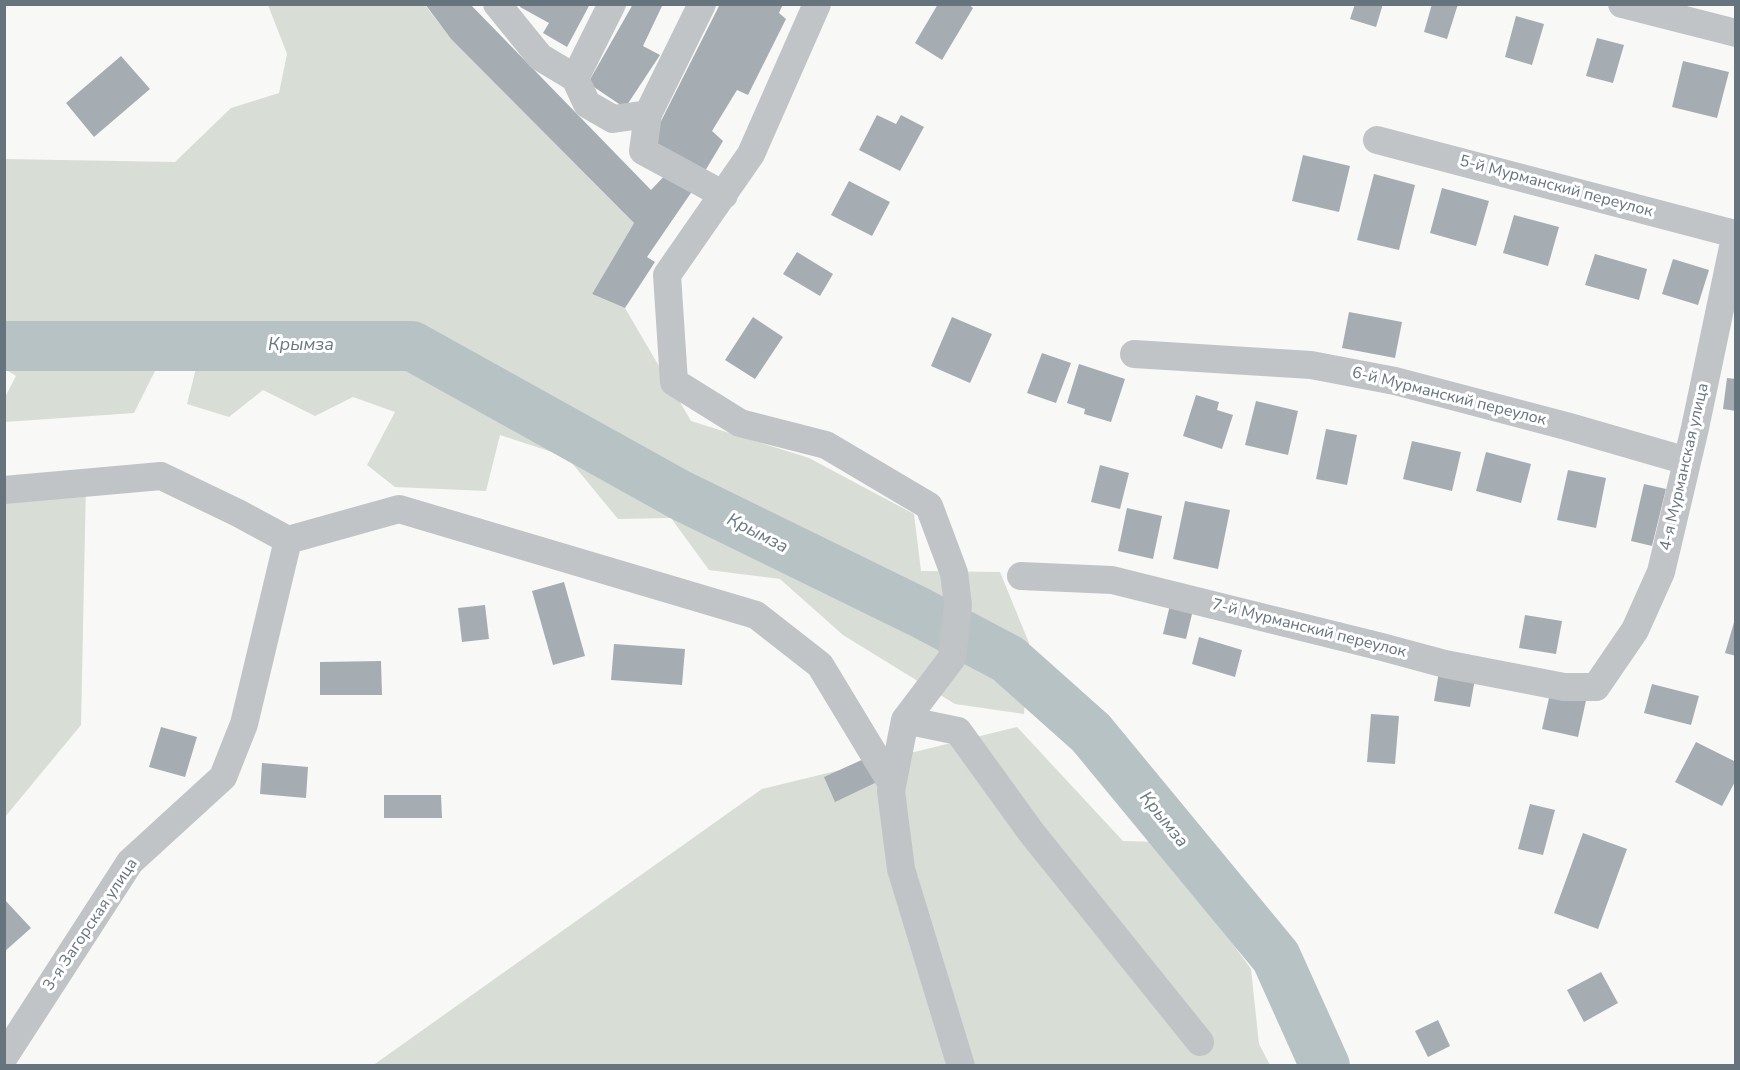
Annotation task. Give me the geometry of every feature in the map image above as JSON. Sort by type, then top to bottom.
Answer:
[{"type":"street","points":[[497,4],[540,57],[575,78],[587,104],[613,118],[648,114]]},
{"type":"street","points":[[575,78],[612,4]]},
{"type":"street","points":[[702,4],[648,114],[644,151],[723,195]]},
{"type":"street","points":[[817,4],[751,154],[667,275],[674,382],[740,423],[826,445],[928,506],[954,573],[958,605],[952,658],[905,720],[891,791],[901,869],[961,1065]]},
{"type":"street","points":[[1622,4],[1736,33]]},
{"type":"street","name":"5-й Мурманский переулок","points":[[1377,140],[1735,233]]},
{"type":"street","name":"4-я Мурманская улица","points":[[1596,687],[1635,630],[1661,572],[1735,233]]},
{"type":"street","name":"6-й Мурманский переулок","points":[[1134,354],[1311,365],[1395,381],[1687,461]]},
{"type":"street","points":[[4,490],[161,476],[288,540],[399,509],[685,592],[756,615],[820,665],[892,784]]},
{"type":"street","name":"3-я Загорская улица","points":[[4,1057],[130,862],[223,777],[244,724],[288,540]]},
{"type":"street","name":"7-й Мурманский переулок","points":[[1022,576],[1112,580],[1445,664],[1564,687],[1596,687]]},
{"type":"street","points":[[905,720],[958,731],[1030,832],[1200,1042]]},
{"type":"shaded area","points":[[268,5],[425,5],[451,39],[634,223],[592,294],[625,308],[691,421],[809,458],[914,514],[921,571],[1000,572],[1029,643],[1024,714],[955,704],[843,635],[780,579],[709,570],[671,518],[618,519],[567,457],[500,435],[486,491],[395,487],[367,465],[395,412],[353,397],[315,416],[263,390],[229,417],[187,404],[200,353],[172,337],[134,413],[5,422],[4,399],[16,376],[5,369],[5,159],[175,162],[231,108],[279,93],[287,54]]},
{"type":"shaded area","points":[[86,482],[81,725],[5,817],[5,490]]},
{"type":"shaded area","points":[[1017,727],[1123,841],[1159,842],[1251,969],[1259,1044],[1270,1065],[372,1066],[762,789]]},
{"type":"building","points":[[425,4],[470,4],[651,190],[670,170],[695,187],[647,257],[655,262],[625,308],[592,294],[634,223],[451,39]]},
{"type":"building","points":[[521,4],[590,4],[567,47],[543,33],[549,23],[520,7]]},
{"type":"building","points":[[633,4],[663,4],[643,46],[660,55],[625,108],[588,83]]},
{"type":"building","points":[[720,4],[783,4],[779,13],[786,19],[748,95],[737,90],[712,131],[723,141],[702,176],[650,143]]},
{"type":"building","points":[[938,4],[968,4],[973,8],[942,60],[915,43]]},
{"type":"building","points":[[1355,4],[1383,4],[1376,27],[1350,19]]},
{"type":"building","points":[[1432,4],[1458,4],[1447,39],[1424,32]]},
{"type":"building","points":[[1516,16],[1544,24],[1532,65],[1505,57]]},
{"type":"building","points":[[1597,38],[1624,45],[1613,83],[1586,76]]},
{"type":"building","points":[[121,56],[150,89],[94,137],[66,103]]},
{"type":"building","points":[[1683,61],[1729,72],[1717,118],[1672,107]]},
{"type":"building","points":[[877,115],[896,124],[901,115],[924,127],[900,171],[859,150]]},
{"type":"building","points":[[1303,155],[1350,166],[1339,212],[1292,201]]},
{"type":"building","points":[[1374,174],[1415,185],[1399,250],[1357,240]]},
{"type":"building","points":[[849,181],[890,202],[872,236],[831,215]]},
{"type":"building","points":[[1442,188],[1489,201],[1476,246],[1430,233]]},
{"type":"building","points":[[1514,215],[1559,227],[1548,266],[1503,253]]},
{"type":"building","points":[[797,252],[833,274],[820,296],[783,274]]},
{"type":"building","points":[[1595,254],[1647,269],[1639,300],[1585,285]]},
{"type":"building","points":[[1673,259],[1709,270],[1698,305],[1662,294]]},
{"type":"building","points":[[1349,312],[1402,322],[1395,358],[1342,348]]},
{"type":"building","points":[[753,317],[783,337],[755,379],[725,360]]},
{"type":"building","points":[[952,317],[992,334],[970,383],[931,366]]},
{"type":"building","points":[[1042,353],[1071,363],[1056,403],[1027,393]]},
{"type":"building","points":[[1079,364],[1125,379],[1111,422],[1084,414],[1085,409],[1067,403]]},
{"type":"building","points":[[1727,378],[1736,379],[1736,411],[1723,409]]},
{"type":"building","points":[[1196,395],[1219,402],[1217,410],[1233,415],[1222,449],[1183,436]]},
{"type":"building","points":[[1256,401],[1298,411],[1288,455],[1245,445]]},
{"type":"building","points":[[1326,429],[1357,435],[1347,485],[1316,479]]},
{"type":"building","points":[[1412,441],[1461,452],[1452,491],[1403,479]]},
{"type":"building","points":[[1486,452],[1531,464],[1521,503],[1476,491]]},
{"type":"building","points":[[1100,465],[1129,473],[1120,509],[1091,502]]},
{"type":"building","points":[[1568,470],[1606,478],[1596,528],[1557,520]]},
{"type":"building","points":[[1644,484],[1666,489],[1652,546],[1631,541]]},
{"type":"building","points":[[1185,501],[1230,510],[1218,569],[1173,559]]},
{"type":"building","points":[[1127,508],[1162,516],[1153,559],[1118,551]]},
{"type":"building","points":[[564,582],[585,656],[553,665],[532,591]]},
{"type":"building","points":[[485,605],[489,639],[462,642],[458,608]]},
{"type":"building","points":[[1170,605],[1193,610],[1186,639],[1163,634]]},
{"type":"building","points":[[1525,615],[1562,621],[1556,654],[1519,648]]},
{"type":"building","points":[[1736,619],[1736,656],[1725,653]]},
{"type":"building","points":[[1199,637],[1242,650],[1235,677],[1192,664]]},
{"type":"building","points":[[614,644],[685,649],[682,685],[611,680]]},
{"type":"building","points":[[381,661],[382,695],[320,695],[320,662]]},
{"type":"building","points":[[1440,666],[1476,673],[1470,707],[1434,701]]},
{"type":"building","points":[[1652,684],[1699,696],[1691,725],[1644,713]]},
{"type":"building","points":[[1551,689],[1587,696],[1578,737],[1542,729]]},
{"type":"building","points":[[1371,714],[1399,716],[1395,764],[1367,762]]},
{"type":"building","points":[[161,727],[197,737],[185,777],[149,767]]},
{"type":"building","points":[[1696,742],[1736,762],[1736,780],[1722,806],[1675,782]]},
{"type":"building","points":[[866,758],[877,782],[835,802],[824,777]]},
{"type":"building","points":[[262,763],[308,767],[306,798],[260,794]]},
{"type":"building","points":[[384,795],[441,795],[442,818],[384,818]]},
{"type":"building","points":[[1530,804],[1555,810],[1543,855],[1518,849]]},
{"type":"building","points":[[1583,833],[1627,849],[1598,929],[1554,913]]},
{"type":"building","points":[[4,899],[31,928],[4,952]]},
{"type":"building","points":[[1601,972],[1618,1003],[1584,1022],[1567,990]]},
{"type":"building","points":[[1438,1020],[1450,1046],[1428,1057],[1415,1031]]},
{"type":"waterway","name":"Крымза","points":[[4,346],[412,346],[680,495],[919,612],[1008,659],[1091,733],[1276,957],[1325,1066]]}]
